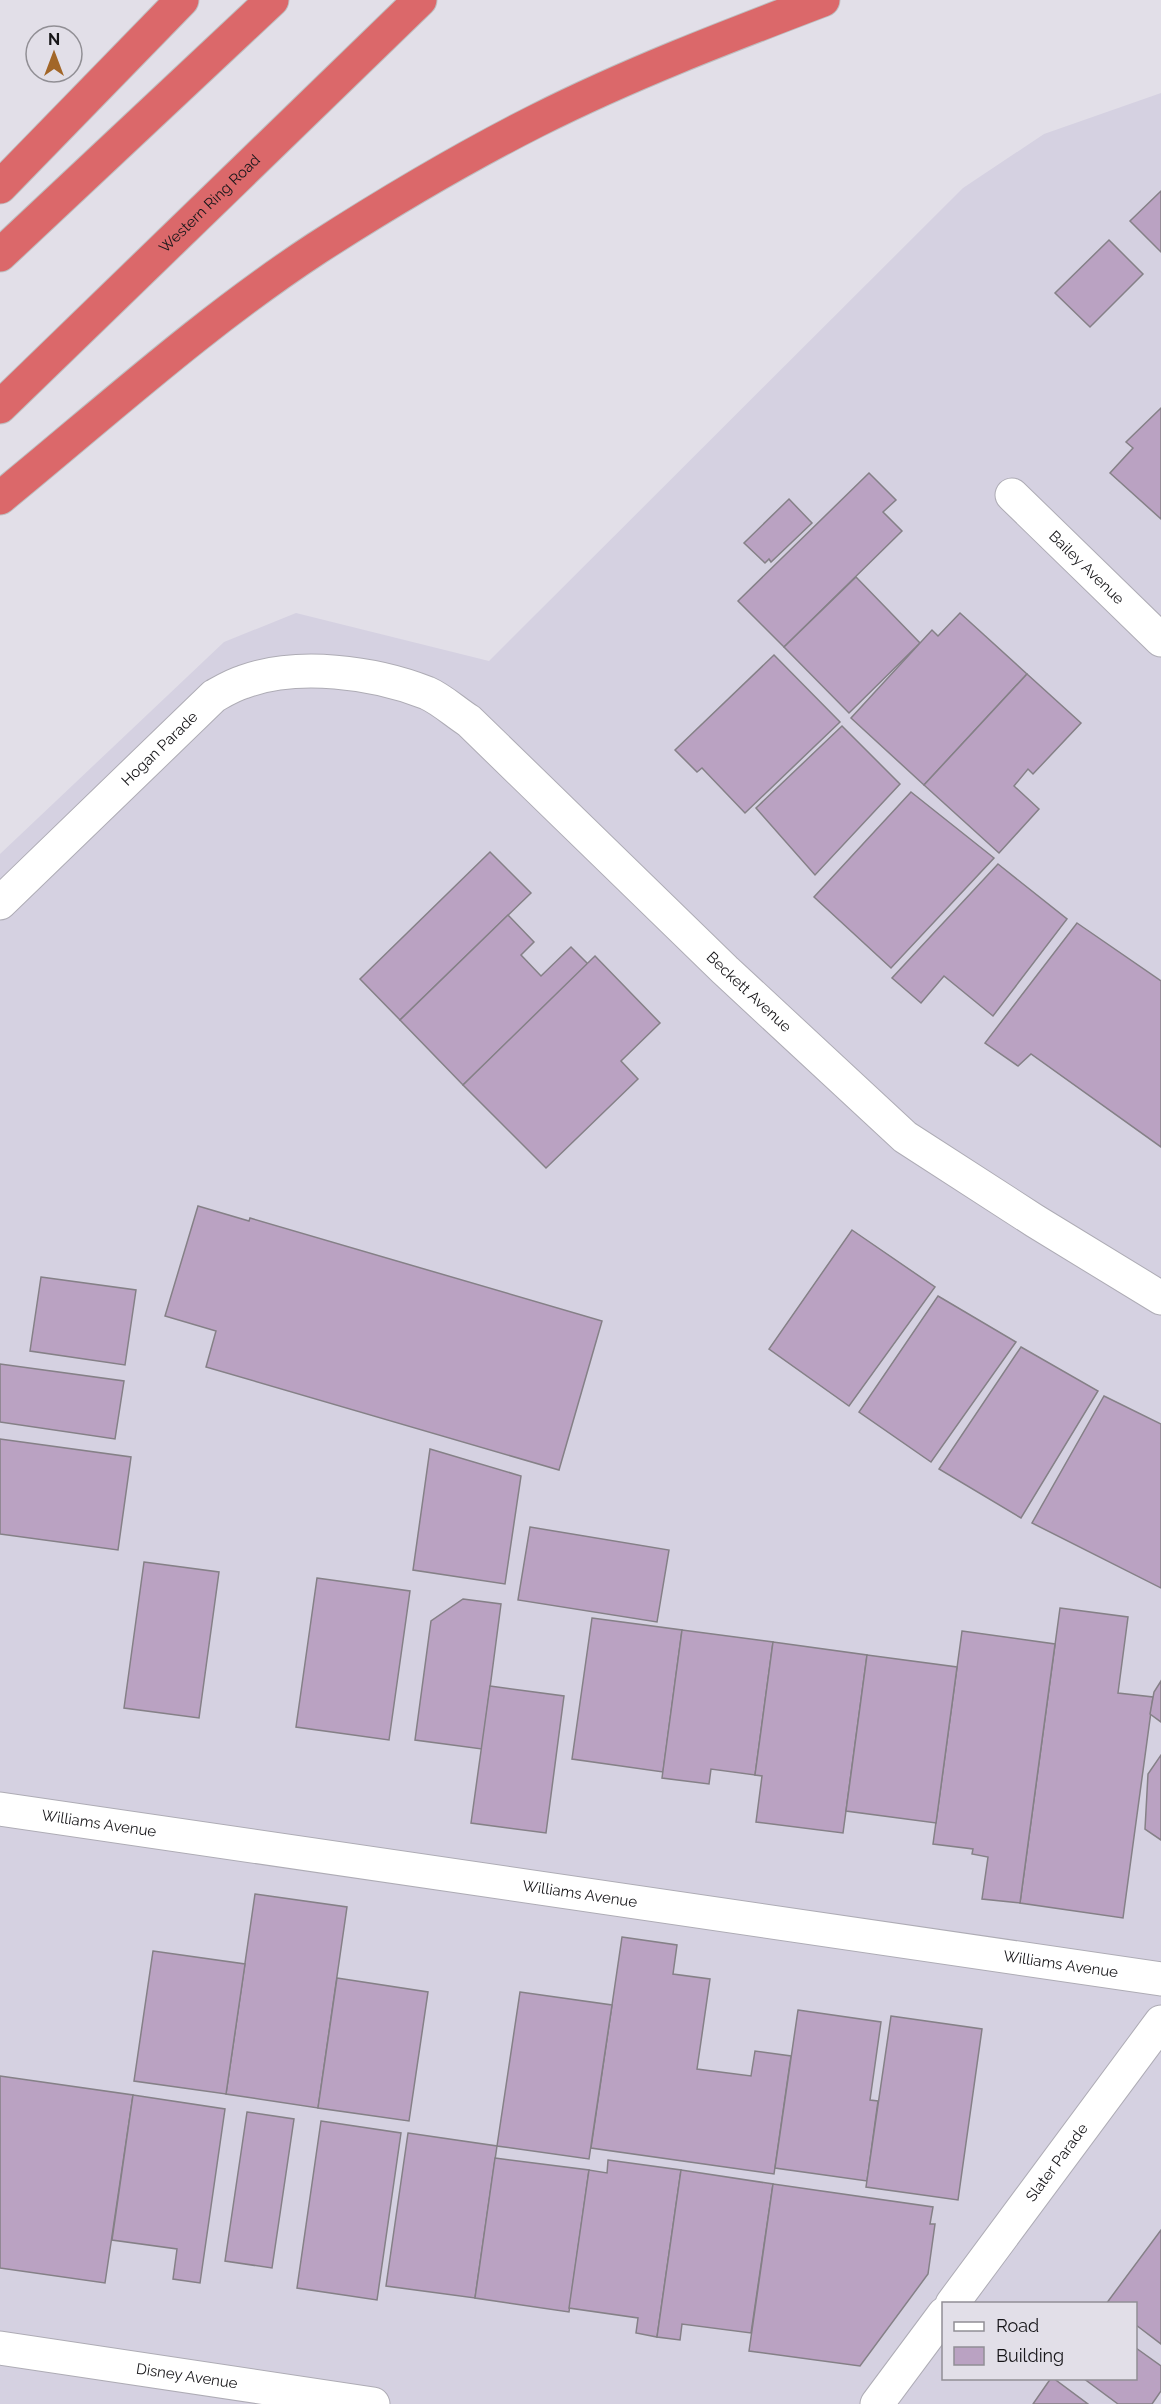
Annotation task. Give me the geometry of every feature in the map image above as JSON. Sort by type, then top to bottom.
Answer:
[{"type":"highway","points":[[0,187],[182,0]]},
{"type":"highway","points":[[0,255],[272,0]]},
{"type":"highway","name":"Western Ring Road","points":[[0,407],[420,0]]},
{"type":"highway","points":[[0,498],[207,327],[326,243],[442,173],[536,122],[612,85],[718,40],[823,0]]},
{"type":"street","name":"Bailey Avenue","points":[[1011,495],[1161,640]]},
{"type":"street","name":"Hogan Parade","points":[[0,903],[214,696],[241,682],[267,675],[299,671],[357,675]]},
{"type":"street","name":"Beckett Avenue","points":[[357,675],[389,681],[429,694],[469,721],[717,962],[905,1137],[1035,1221],[1161,1298]]},
{"type":"street","name":"Williams Avenue","points":[[0,1809],[1161,1979]]},
{"type":"street","name":"Slater Parade","points":[[953,2302],[1161,2022]]},
{"type":"street","points":[[877,2404],[942,2317]]},
{"type":"street","name":"Disney Avenue","points":[[0,2348],[374,2404]]},
{"type":"shaded area","points":[[1161,93],[1161,2404],[0,2404],[0,854],[224,642],[296,613],[489,661],[963,188],[1044,134]]},
{"type":"building","points":[[1161,191],[1161,252],[1130,221]]},
{"type":"building","points":[[1109,240],[1143,274],[1090,327],[1055,293]]},
{"type":"building","points":[[1161,408],[1161,519],[1110,473],[1133,448],[1126,442]]},
{"type":"building","points":[[869,473],[896,500],[883,512],[902,531],[784,647],[738,601]]},
{"type":"building","points":[[789,499],[812,523],[771,562],[769,559],[765,563],[744,543]]},
{"type":"building","points":[[856,577],[920,643],[849,713],[784,647]]},
{"type":"building","points":[[960,613],[1027,674],[924,785],[851,718],[932,630],[938,636]]},
{"type":"building","points":[[774,655],[840,722],[745,813],[702,768],[697,772],[675,750]]},
{"type":"building","points":[[1027,674],[1081,723],[1033,774],[1028,769],[1014,786],[1039,809],[999,853],[924,785]]},
{"type":"building","points":[[842,726],[900,784],[815,875],[756,808]]},
{"type":"building","points":[[911,792],[994,858],[891,968],[814,897]]},
{"type":"building","points":[[490,852],[531,893],[400,1020],[360,979]]},
{"type":"building","points":[[998,864],[1067,919],[993,1016],[944,976],[921,1003],[892,978]]},
{"type":"building","points":[[508,915],[534,942],[521,955],[541,976],[571,947],[588,964],[463,1085],[400,1020]]},
{"type":"building","points":[[1077,923],[1161,981],[1161,1147],[1031,1054],[1018,1066],[985,1043]]},
{"type":"building","points":[[595,956],[660,1023],[621,1061],[638,1079],[546,1168],[463,1085]]},
{"type":"building","points":[[198,1206],[249,1221],[250,1218],[602,1321],[559,1470],[206,1367],[216,1331],[165,1316]]},
{"type":"building","points":[[852,1230],[935,1287],[849,1406],[769,1349]]},
{"type":"building","points":[[41,1277],[136,1290],[125,1365],[30,1351]]},
{"type":"building","points":[[938,1296],[1016,1342],[931,1462],[859,1412]]},
{"type":"building","points":[[1021,1347],[1098,1391],[1021,1518],[939,1469]]},
{"type":"building","points":[[0,1364],[124,1381],[115,1439],[0,1422]]},
{"type":"building","points":[[1104,1396],[1161,1424],[1161,1588],[1032,1523]]},
{"type":"building","points":[[0,1439],[131,1457],[118,1550],[0,1534]]},
{"type":"building","points":[[430,1449],[521,1476],[505,1584],[413,1570]]},
{"type":"building","points":[[530,1527],[669,1550],[657,1622],[518,1600]]},
{"type":"building","points":[[144,1562],[219,1572],[199,1718],[124,1708]]},
{"type":"building","points":[[317,1578],[410,1591],[389,1740],[296,1727]]},
{"type":"building","points":[[463,1599],[501,1604],[482,1749],[415,1740],[431,1621]]},
{"type":"building","points":[[1060,1608],[1128,1617],[1118,1693],[1153,1697],[1123,1918],[1020,1903]]},
{"type":"building","points":[[592,1618],[682,1630],[663,1772],[572,1759]]},
{"type":"building","points":[[682,1630],[773,1642],[755,1775],[711,1769],[709,1784],[662,1778]]},
{"type":"building","points":[[962,1631],[1055,1644],[1020,1903],[982,1899],[988,1857],[972,1854],[973,1849],[933,1844]]},
{"type":"building","points":[[773,1642],[867,1655],[843,1833],[756,1822],[762,1776],[755,1775]]},
{"type":"building","points":[[867,1655],[957,1667],[936,1823],[846,1811]]},
{"type":"building","points":[[1161,1681],[1161,1722],[1150,1714],[1154,1692]]},
{"type":"building","points":[[490,1686],[564,1696],[546,1833],[471,1823]]},
{"type":"building","points":[[1161,1755],[1161,1840],[1145,1829],[1148,1774]]},
{"type":"building","points":[[255,1894],[347,1907],[318,2108],[226,2094]]},
{"type":"building","points":[[622,1937],[677,1945],[673,1974],[710,1979],[697,2069],[751,2076],[755,2051],[791,2056],[774,2174],[591,2148]]},
{"type":"building","points":[[153,1951],[245,1964],[226,2094],[134,2081]]},
{"type":"building","points":[[337,1978],[428,1992],[409,2121],[318,2108]]},
{"type":"building","points":[[520,1992],[612,2005],[589,2159],[497,2146]]},
{"type":"building","points":[[798,2010],[881,2022],[870,2100],[878,2101],[867,2181],[775,2168]]},
{"type":"building","points":[[891,2016],[982,2029],[958,2200],[866,2187]]},
{"type":"building","points":[[0,2076],[133,2095],[105,2283],[0,2268]]},
{"type":"building","points":[[133,2095],[225,2109],[200,2283],[173,2279],[177,2249],[112,2240]]},
{"type":"building","points":[[247,2112],[294,2119],[272,2268],[225,2261]]},
{"type":"building","points":[[321,2121],[401,2133],[377,2300],[297,2288]]},
{"type":"building","points":[[408,2133],[497,2146],[475,2298],[386,2286]]},
{"type":"building","points":[[495,2158],[589,2170],[569,2312],[475,2298]]},
{"type":"building","points":[[608,2160],[681,2170],[657,2337],[636,2333],[638,2318],[569,2308],[589,2170],[607,2173]]},
{"type":"building","points":[[681,2170],[773,2184],[751,2333],[682,2324],[680,2340],[657,2337]]},
{"type":"building","points":[[773,2184],[933,2207],[930,2224],[935,2224],[928,2274],[860,2366],[749,2351]]},
{"type":"building","points":[[1161,2230],[1161,2344],[1137,2326],[1137,2302],[1107,2302]]},
{"type":"building","points":[[1137,2349],[1161,2366],[1161,2391],[1152,2404],[1118,2404],[1086,2380],[1137,2380]]},
{"type":"building","points":[[1050,2380],[1056,2380],[1088,2404],[1033,2404]]}]
